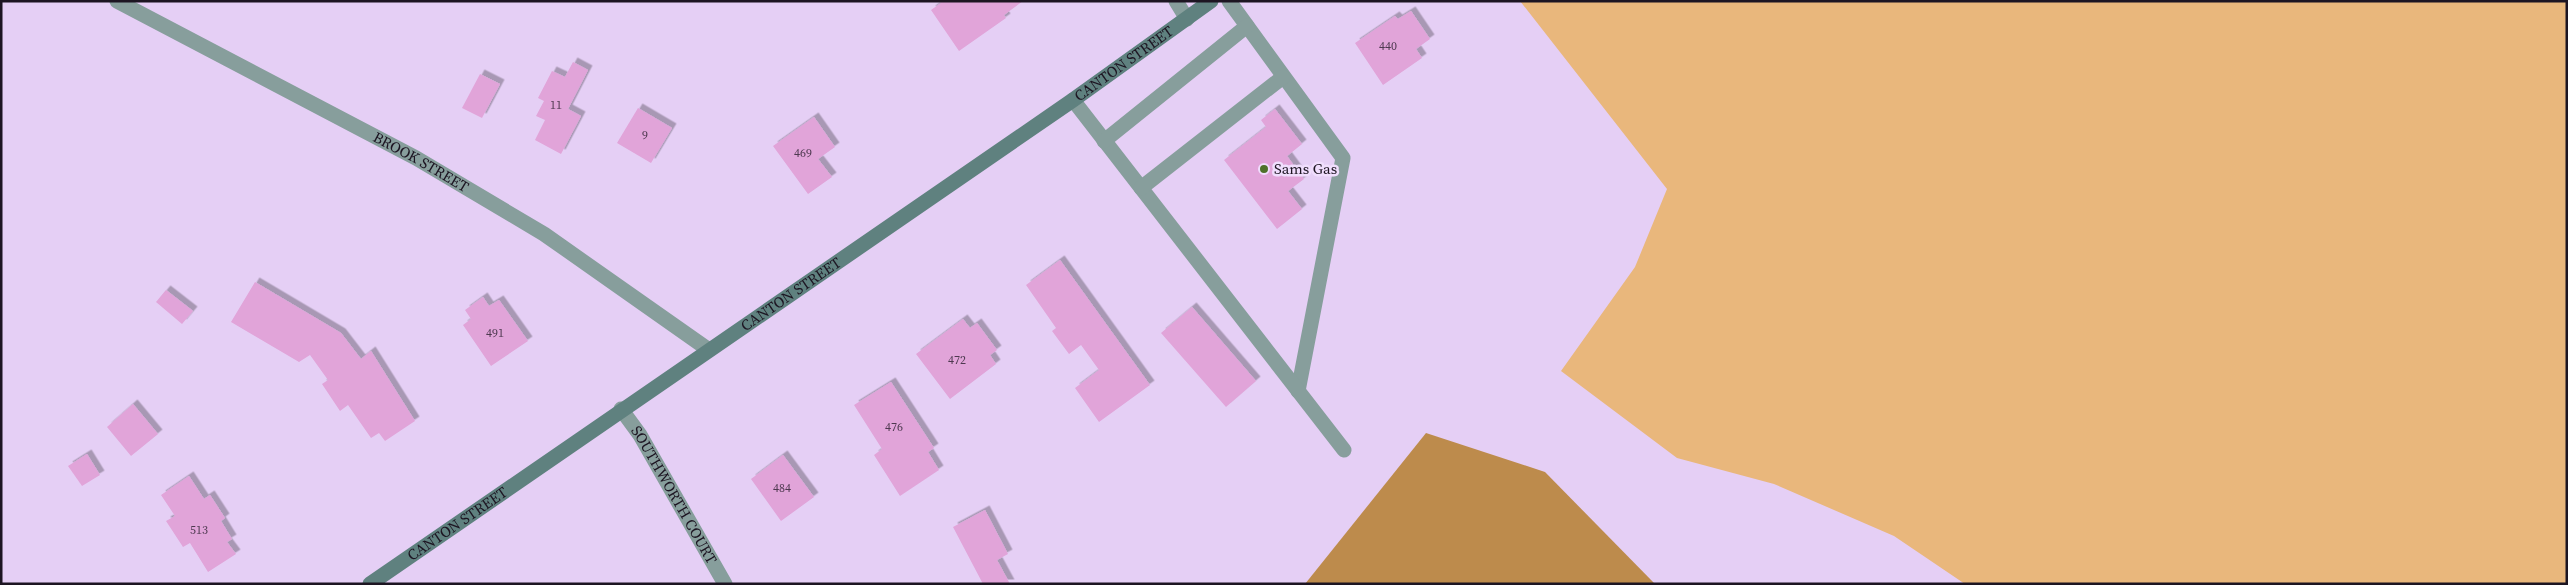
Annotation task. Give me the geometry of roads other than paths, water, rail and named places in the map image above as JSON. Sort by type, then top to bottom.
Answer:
[{"type":"main road","name":"CANTON STREET","points":[[370,584],[621,409],[1072,100],[1211,1]]},
{"type":"street","name":"BROOK STREET","points":[[117,1],[416,158],[544,234],[708,350]]},
{"type":"street","points":[[1176,1],[1187,19]]},
{"type":"street","points":[[1229,1],[1342,158],[1298,391]]},
{"type":"street","points":[[1104,141],[1247,26]]},
{"type":"street","points":[[1141,188],[1283,76]]},
{"type":"street","points":[[1072,100],[1344,450]]},
{"type":"street","name":"SOUTHWORTH COURT","points":[[621,409],[640,435],[725,584]]},
{"type":"place","name":"Sams Gas","points":[[1264,169]]}]
